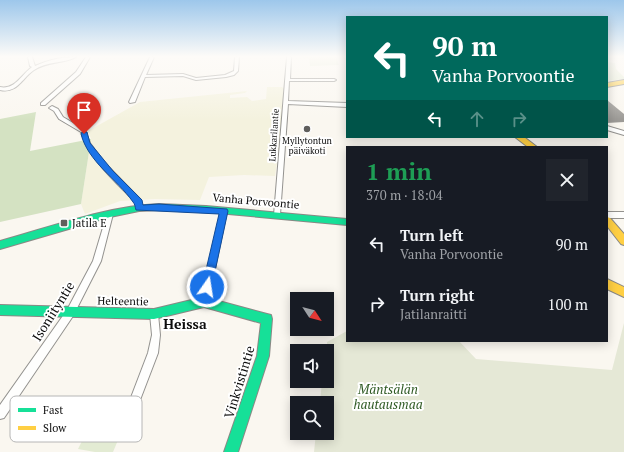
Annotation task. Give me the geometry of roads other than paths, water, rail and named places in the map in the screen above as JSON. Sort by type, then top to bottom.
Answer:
[{"type":"main road","points":[[608,85],[623,83]]},
{"type":"main road","points":[[520,138],[532,146]]},
{"type":"main road","name":"Vanha Porvoontie","points":[[0,245],[110,214],[139,208],[159,207],[277,214],[346,222]]},
{"type":"main road","points":[[608,221],[624,242]]},
{"type":"main road","points":[[608,284],[624,292]]},
{"type":"main road","name":"Helteentie","points":[[0,310],[154,314],[204,302],[267,319]]},
{"type":"main road","name":"Vinkvistintie","points":[[231,452],[263,356],[267,319]]},
{"type":"street","points":[[0,88],[3,90],[12,88],[23,78]]},
{"type":"street","points":[[43,104],[72,78]]},
{"type":"street","points":[[132,102],[143,78]]},
{"type":"street","points":[[193,78],[205,78]]},
{"type":"street","points":[[287,80],[334,80]]},
{"type":"street","name":"Lukkarilantie","points":[[277,214],[287,80]]},
{"type":"street","points":[[285,102],[346,105]]},
{"type":"street","points":[[52,108],[56,110],[61,118],[80,128],[87,143],[110,173],[138,202],[139,208]]},
{"type":"street","points":[[608,128],[624,133]]},
{"type":"street","points":[[204,302],[224,211]]},
{"type":"street","name":"Isoniityntie","points":[[12,396],[70,313],[97,261],[110,214]]},
{"type":"street","points":[[608,215],[624,215]]},
{"type":"street","points":[[136,396],[153,352],[156,335],[154,314]]},
{"type":"street","name":"Isoniityntie","points":[[0,414],[10,400]]},
{"type":"place","name":"Myllytontun päiväkoti","points":[[307,129]]},
{"type":"place","name":"Jatila E","points":[[64,223]]},
{"type":"district","name":"Heissa","points":[[185,324]]},
{"type":"park label","name":"Mäntsälän hautausmaa","points":[[388,396]]}]
